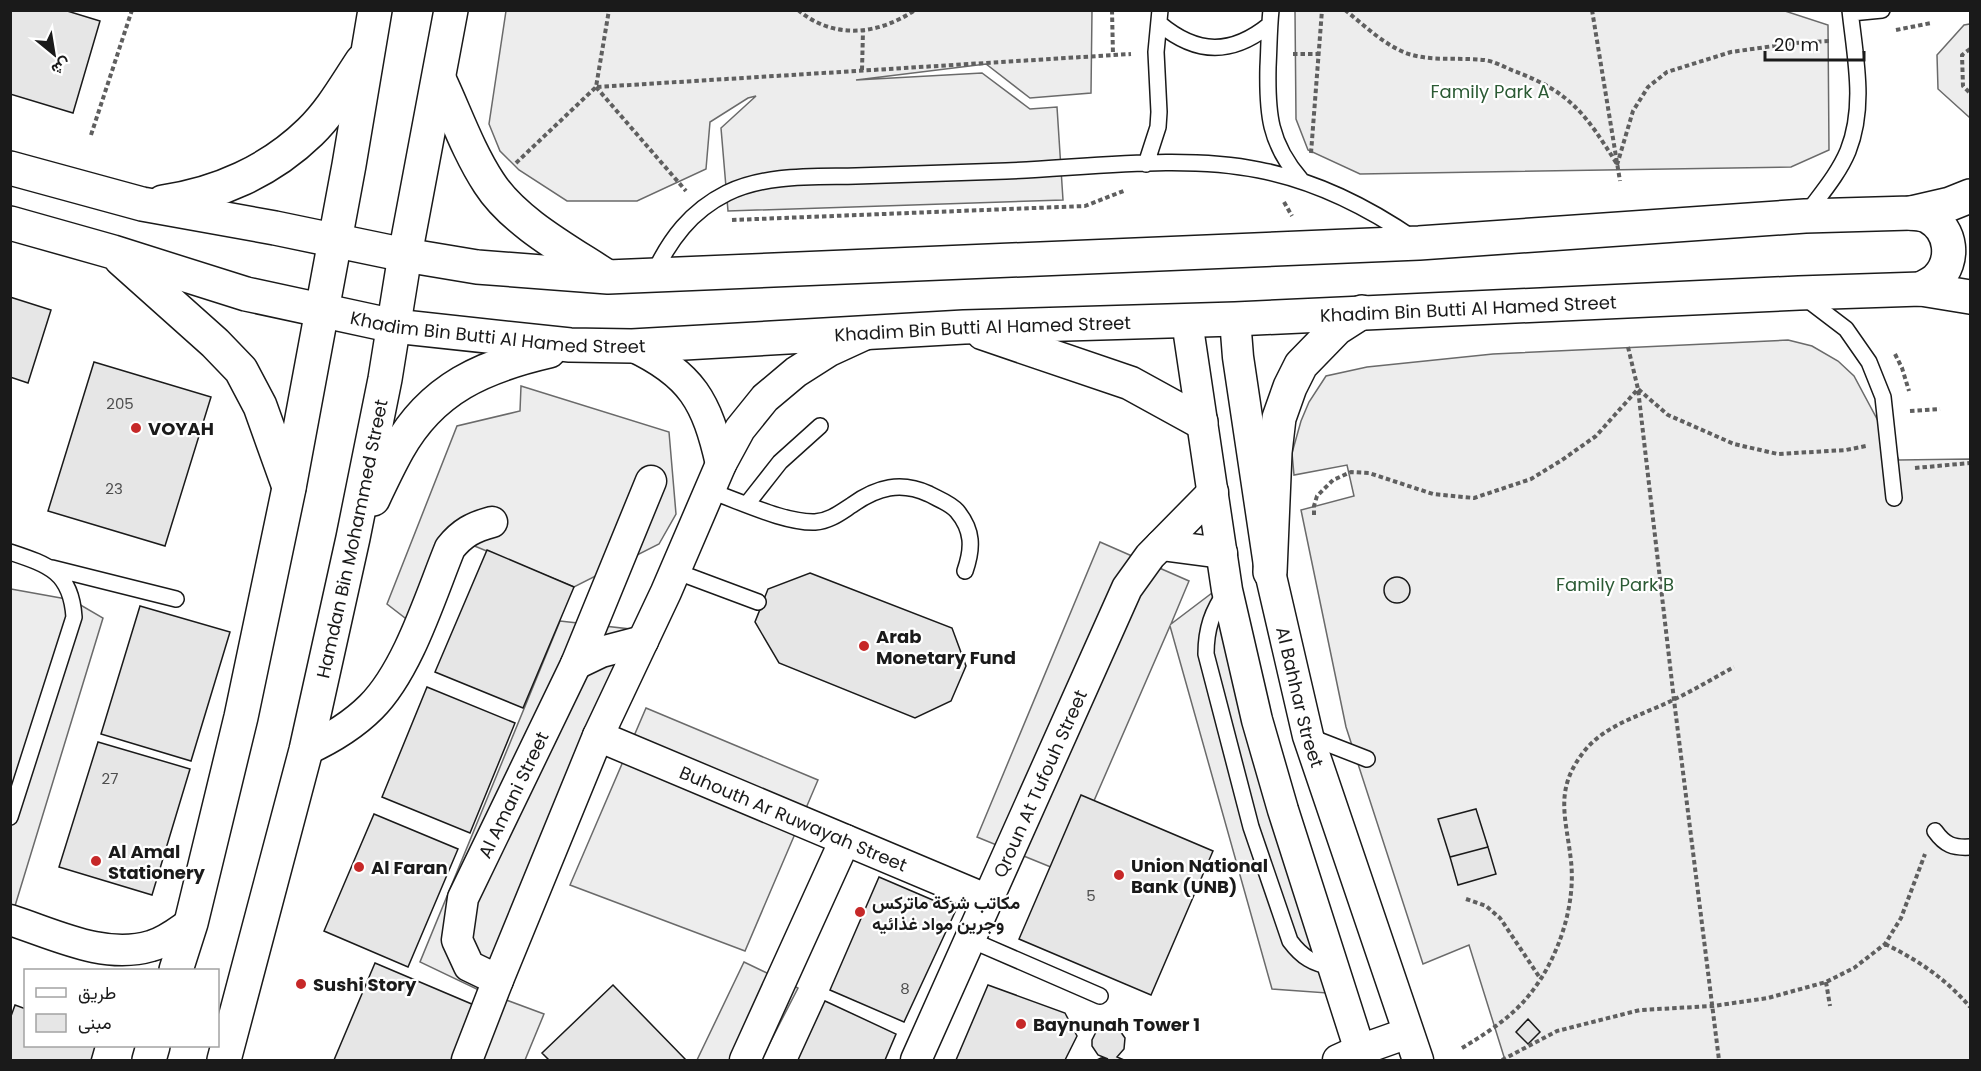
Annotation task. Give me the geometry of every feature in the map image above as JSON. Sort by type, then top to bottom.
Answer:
[{"type":"street","points":[[176,969],[191,923],[241,717],[289,488],[349,165],[375,10]]},
{"type":"street","name":"Hamdan Bin Mohammed Street","points":[[226,1059],[306,750],[353,538],[451,10]]},
{"type":"street","points":[[142,204],[204,194],[240,180],[275,161],[311,131],[340,94],[368,52]]},
{"type":"street","points":[[439,79],[489,183],[509,207],[543,234],[608,278]]},
{"type":"street","points":[[10,168],[142,204],[405,255],[477,267],[608,278],[1419,243],[1805,216],[1911,213],[1950,204],[1971,196]]},
{"type":"street","points":[[1911,213],[1928,216],[1943,228],[1949,246],[1947,264],[1937,279],[1921,289]]},
{"type":"street","name":"Khadim Bin Butti Al Hamed Street","points":[[10,223],[246,294],[321,311],[394,326],[570,345],[632,346],[964,327],[1234,320],[1362,312],[1799,293],[1921,289],[1971,297]]},
{"type":"street","points":[[112,252],[215,343],[241,370],[260,406],[289,488]]},
{"type":"street","points":[[1270,572],[1275,452],[1279,418],[1301,364],[1337,328],[1362,312]]},
{"type":"street","name":"Al Bahhar Street","points":[[1234,320],[1270,572],[1308,736],[1413,1047]]},
{"type":"street","points":[[1187,321],[1227,590],[1260,732],[1332,967],[1354,1057],[1413,1047]]},
{"type":"street","points":[[964,327],[1130,382],[1201,422]]},
{"type":"street","points":[[467,1060],[598,736],[740,429],[765,398],[796,372],[829,351],[866,334]]},
{"type":"street","points":[[353,538],[398,448],[419,417],[448,390],[474,375],[512,359],[570,345]]},
{"type":"street","points":[[632,346],[660,359],[684,379],[702,404],[714,432],[716,478]]},
{"type":"street","name":"Al Amani Street","points":[[498,980],[469,966],[458,940],[463,898],[576,664],[651,481]]},
{"type":"street","name":"Qroun At Tufouh Street","points":[[916,1060],[1127,588],[1141,567],[1213,492]]},
{"type":"street","points":[[306,750],[330,739],[372,707],[402,664],[450,548],[461,535],[475,526],[492,522]]},
{"type":"street","points":[[1161,545],[1222,553]]},
{"type":"street","points":[[576,664],[601,652],[643,641]]},
{"type":"street","name":"Buhouth Ar Ruwayah Street","points":[[598,736],[988,900]]},
{"type":"street","points":[[745,1060],[845,840]]},
{"type":"street","points":[[10,920],[106,950],[129,950],[152,946],[191,923]]},
{"type":"lane","points":[[1805,216],[1838,170],[1848,151],[1855,126],[1859,98],[1850,12],[1882,10]]},
{"type":"lane","points":[[1160,17],[1173,36],[1189,43],[1214,48],[1240,43],[1256,36],[1270,18]]},
{"type":"lane","points":[[1146,164],[1158,127],[1156,52],[1160,17]]},
{"type":"lane","points":[[1270,18],[1269,117],[1280,151],[1301,180]]},
{"type":"lane","points":[[653,276],[666,248],[701,209],[728,192],[758,182],[796,178],[1146,164],[1212,164],[1257,169],[1301,180],[1342,196],[1382,217],[1419,243]]},
{"type":"lane","points":[[1799,293],[1846,329],[1869,363],[1883,397],[1894,498]]},
{"type":"lane","points":[[747,504],[780,462],[820,426]]},
{"type":"lane","points":[[716,478],[747,504],[801,522],[819,522],[836,516],[870,492],[894,487],[917,489],[954,507],[965,521],[971,537],[971,554],[965,571]]},
{"type":"lane","points":[[10,552],[52,568],[176,599]]},
{"type":"lane","points":[[10,817],[74,617],[73,598],[65,582],[52,568]]},
{"type":"lane","points":[[675,571],[759,602]]},
{"type":"lane","points":[[1308,736],[1367,759]]},
{"type":"lane","points":[[1935,831],[1943,843],[1957,848],[1971,847]]},
{"type":"lane","points":[[971,940],[1100,996]]},
{"type":"path","points":[[91,135],[132,10]]},
{"type":"path","points":[[513,165],[596,87],[609,10]]},
{"type":"path","points":[[798,10],[808,19],[835,29],[862,32],[890,25],[915,10]]},
{"type":"path","points":[[1112,10],[1113,55]]},
{"type":"path","points":[[1310,248],[1284,202],[1310,164],[1322,10]]},
{"type":"path","points":[[1345,10],[1380,39],[1406,53],[1436,58],[1486,60],[1542,81],[1568,99],[1594,127],[1617,165]]},
{"type":"path","points":[[1592,10],[1620,181]]},
{"type":"path","points":[[1617,165],[1632,111],[1648,87],[1667,72],[1731,52],[1795,43],[1853,40],[1931,23]]},
{"type":"path","points":[[862,32],[862,70]]},
{"type":"path","points":[[1971,50],[1962,55],[1963,86],[1971,93]]},
{"type":"path","points":[[596,87],[1156,52]]},
{"type":"path","points":[[596,87],[701,209],[714,220],[1085,206],[1135,186]]},
{"type":"path","points":[[1628,347],[1638,389],[1719,1060]]},
{"type":"path","points":[[1892,349],[1909,388],[1911,421]]},
{"type":"path","points":[[1638,389],[1668,415],[1734,444],[1778,454],[1846,450],[1870,445]]},
{"type":"path","points":[[1314,515],[1317,496],[1333,480],[1351,472],[1369,473],[1433,494],[1474,498],[1531,479],[1596,436],[1638,389]]},
{"type":"path","points":[[1910,411],[1940,409]]},
{"type":"path","points":[[1914,460],[1915,468],[1971,463]]},
{"type":"path","points":[[1462,1048],[1489,1032],[1529,995],[1541,979],[1558,943],[1571,891],[1571,860],[1563,819],[1563,801],[1569,777],[1577,761],[1595,739],[1608,731],[1734,668]]},
{"type":"path","points":[[1502,1060],[1557,1031],[1640,1010],[1713,1006],[1768,998],[1827,982],[1854,968],[1885,944],[1901,918],[1935,831]]},
{"type":"path","points":[[1466,899],[1486,906],[1500,918],[1541,979]]},
{"type":"path","points":[[1885,944],[1919,962],[1955,989],[1971,1007]]},
{"type":"path","points":[[1827,982],[1830,1006]]},
{"type":"shaded area","points":[[506,11],[1092,11],[1091,93],[1030,98],[986,64],[856,80],[982,73],[1030,109],[1057,107],[1063,200],[728,211],[721,128],[756,96],[748,98],[710,122],[706,169],[637,201],[567,201],[519,170],[500,151],[489,124]]},
{"type":"shaded area","name":"Family Park A","points":[[1295,11],[1785,11],[1828,25],[1829,150],[1791,167],[1360,174],[1308,150],[1296,119]]},
{"type":"shaded area","points":[[1970,24],[1969,117],[1938,89],[1937,55],[1964,25]]},
{"type":"shaded area","name":"Family Park B","points":[[1788,340],[1812,346],[1838,361],[1854,376],[1899,460],[1970,459],[1970,1060],[1505,1060],[1469,945],[1423,964],[1346,727],[1301,510],[1354,496],[1347,465],[1294,475],[1292,453],[1301,421],[1309,402],[1326,376],[1367,367],[1493,354]]},
{"type":"shaded area","points":[[521,386],[669,432],[676,514],[659,544],[574,587],[443,533],[409,621],[387,604],[457,426],[520,411]]},
{"type":"shaded area","points":[[1100,542],[1189,581],[1171,624],[1212,593],[1264,795],[1327,993],[1272,989],[1170,626],[1063,872],[977,837]]},
{"type":"shaded area","points":[[11,589],[72,600],[103,618],[11,919]]},
{"type":"shaded area","points":[[560,621],[630,629],[482,991],[544,1014],[525,1060],[452,1060],[481,991],[420,962]]},
{"type":"shaded area","points":[[646,708],[818,780],[745,951],[570,885]]},
{"type":"shaded area","points":[[744,962],[798,988],[761,1060],[697,1060]]},
{"type":"building","points":[[10,10],[64,10],[100,21],[73,113],[10,94]]},
{"type":"building","points":[[10,297],[51,310],[28,383],[10,377]]},
{"type":"building","points":[[94,362],[211,397],[165,546],[48,511]]},
{"type":"building","points":[[487,550],[574,587],[523,708],[435,672]]},
{"type":"building","name":"Arab Monetary Fund","points":[[810,573],[952,628],[966,666],[951,701],[915,718],[779,663],[755,622],[768,589]]},
{"type":"building","points":[[1397,577],[1406,581],[1410,590],[1406,599],[1397,603],[1388,599],[1384,590],[1388,581]]},
{"type":"building","points":[[140,606],[230,632],[191,761],[101,734]]},
{"type":"building","points":[[427,687],[515,723],[470,833],[382,797]]},
{"type":"building","points":[[98,742],[190,769],[152,895],[59,867]]},
{"type":"building","points":[[1081,795],[1213,851],[1151,995],[1019,939]]},
{"type":"building","points":[[1476,809],[1488,847],[1450,857],[1438,819]]},
{"type":"building","points":[[374,814],[458,849],[408,967],[324,931]]},
{"type":"building","points":[[1488,847],[1496,874],[1458,885],[1450,857]]},
{"type":"building","points":[[879,877],[956,910],[904,1022],[830,990]]},
{"type":"building","points":[[375,963],[474,1005],[451,1060],[334,1060]]},
{"type":"building","points":[[613,985],[686,1060],[549,1060],[542,1053]]},
{"type":"building","name":"Baynunah Tower 1","points":[[988,985],[1065,1013],[1077,1036],[1065,1060],[956,1060]]},
{"type":"building","points":[[825,1001],[896,1034],[885,1060],[798,1060]]},
{"type":"building","points":[[15,1005],[24,1008],[24,1047],[95,1047],[91,1060],[10,1060],[10,1019]]},
{"type":"building","points":[[1528,1019],[1540,1032],[1528,1044],[1516,1032]]},
{"type":"building","name":"Baynunah Tower 1","points":[[1107,1025],[1118,1028],[1125,1038],[1124,1049],[1117,1057],[1124,1060],[1097,1060],[1108,1059],[1098,1055],[1092,1046],[1092,1040],[1097,1030]]},
{"type":"place","name":"VOYAH","points":[[136,428]]},
{"type":"place","name":"Arab Monetary Fund","points":[[864,646]]},
{"type":"place","name":"Al Amal Stationery","points":[[96,861]]},
{"type":"place","name":"Al Faran","points":[[359,867]]},
{"type":"place","name":"Union National Bank (UNB)","points":[[1119,875]]},
{"type":"place","name":"مكاتب شركة ماتركس وجرين مواد غذائيه","points":[[860,912]]},
{"type":"place","name":"Sushi Story","points":[[301,984]]},
{"type":"place","name":"Baynunah Tower 1","points":[[1021,1024]]}]
